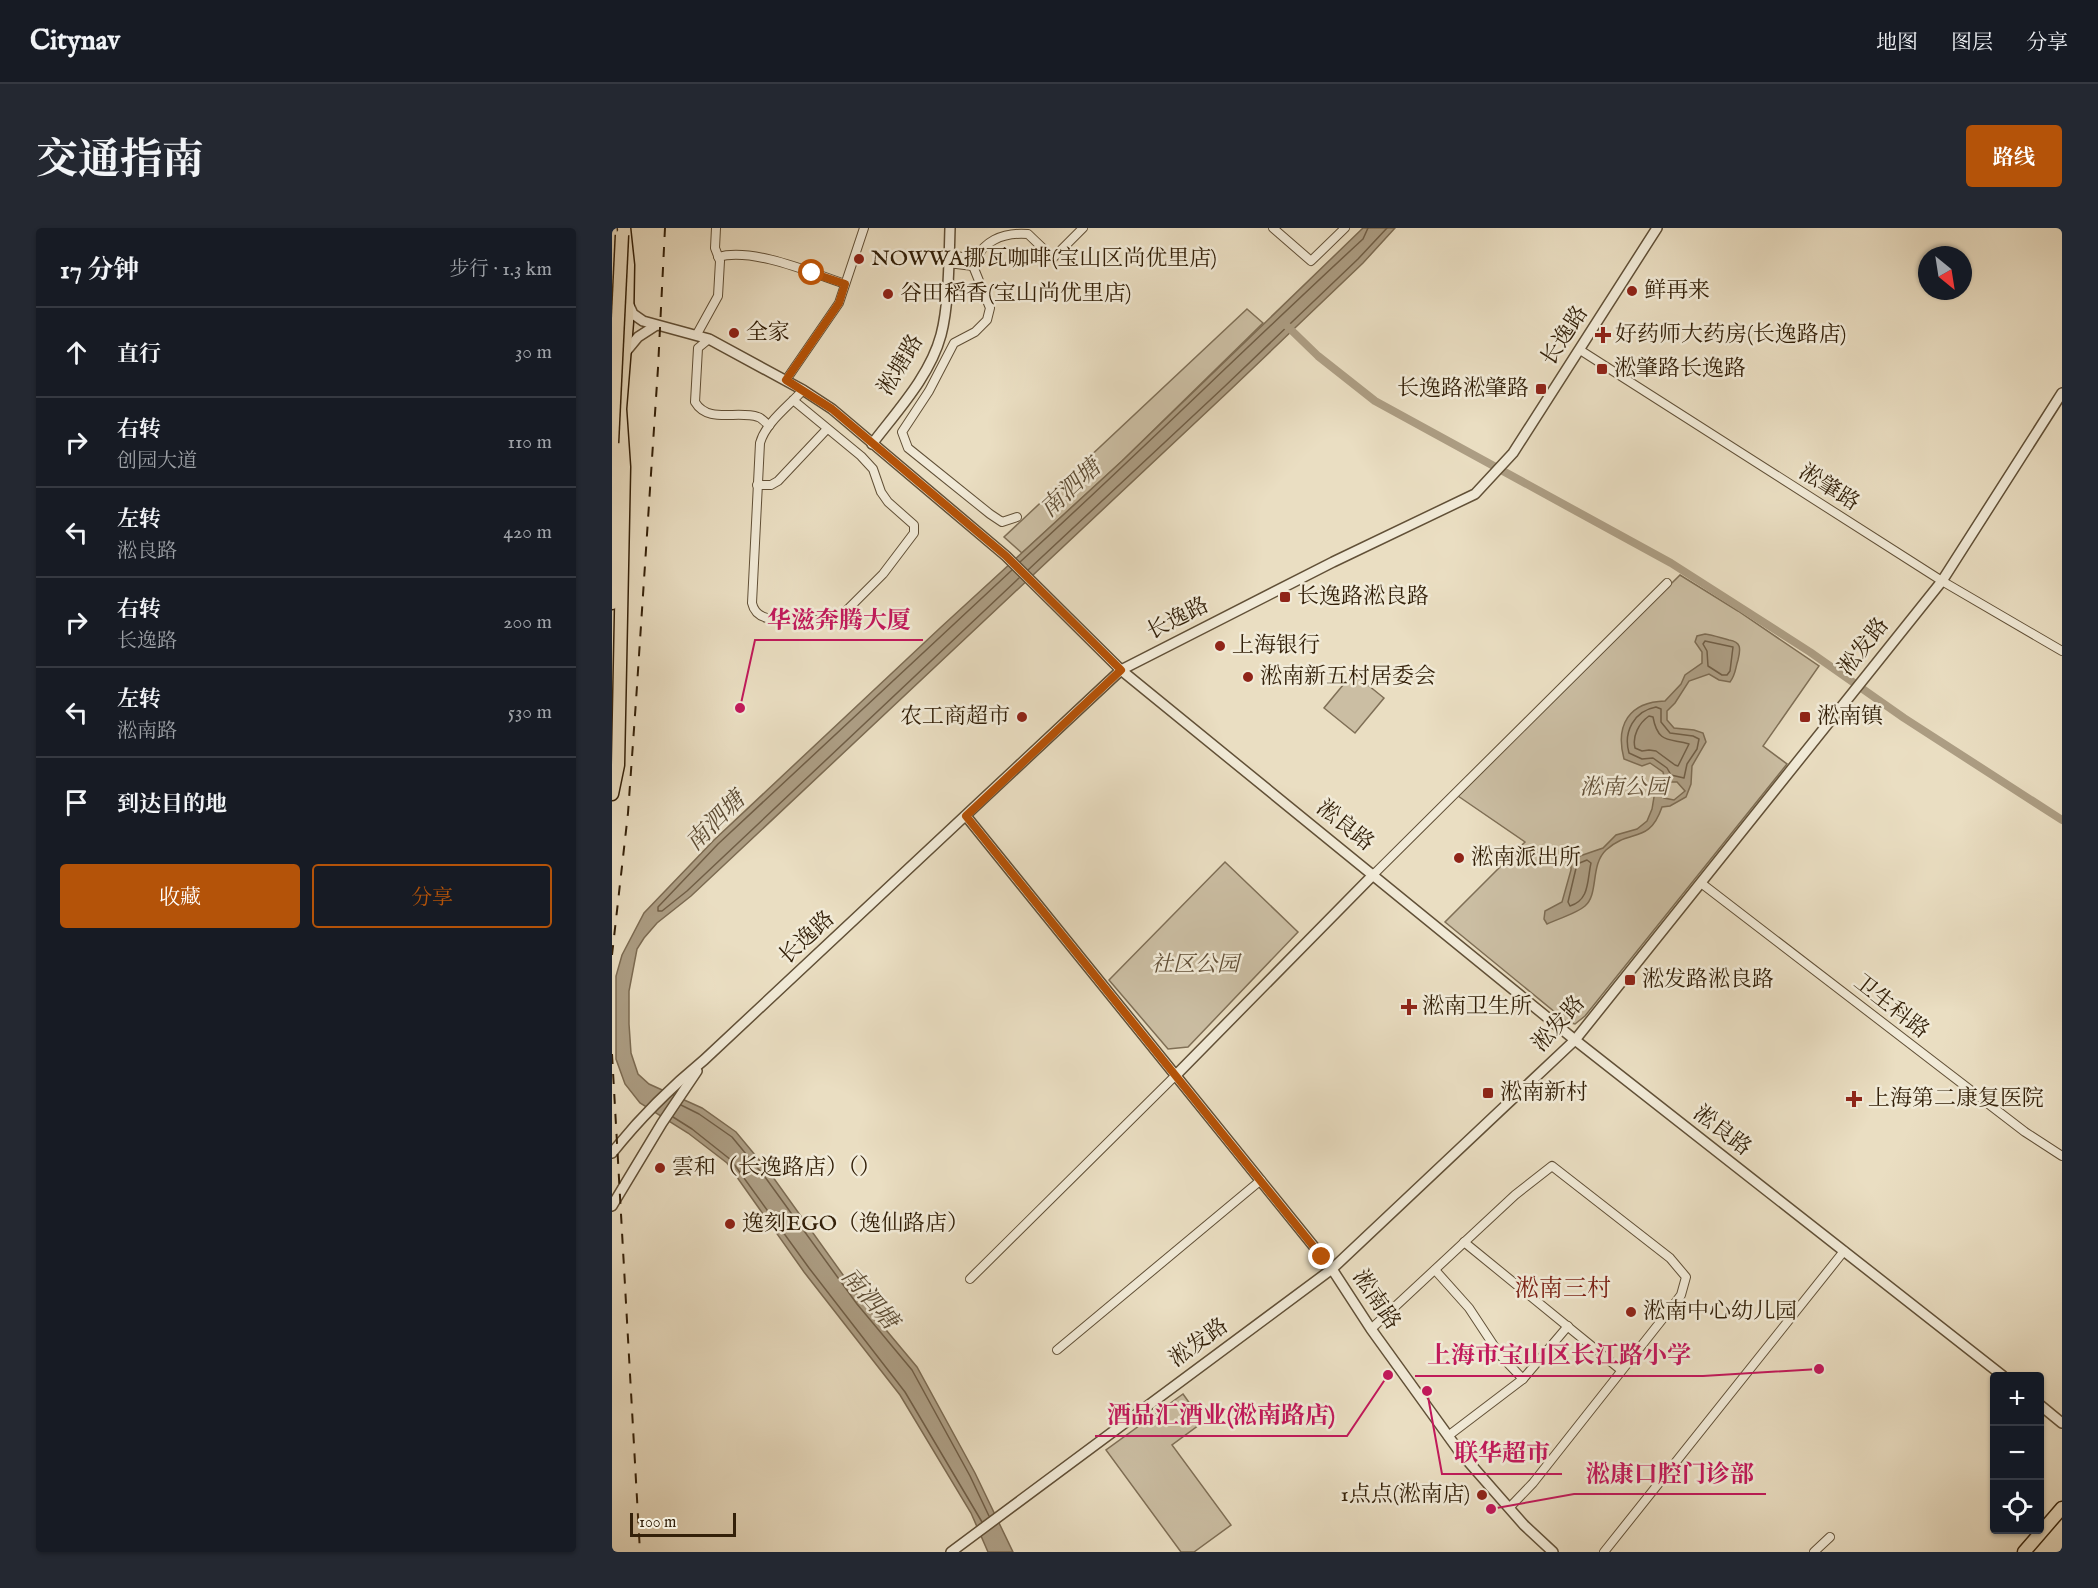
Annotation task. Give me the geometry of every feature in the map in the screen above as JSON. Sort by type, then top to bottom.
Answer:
[{"type":"main road","points":[[612,794],[618,765],[624,467],[620,409],[628,265],[623,228]]},
{"type":"main road","points":[[612,414],[623,228]]},
{"type":"main road","points":[[612,442],[623,228]]},
{"type":"main road","points":[[612,435],[617,480],[612,603]]},
{"type":"main road","points":[[2024,1552],[2062,1509]]},
{"type":"main road","points":[[2033,1552],[2062,1509]]},
{"type":"street","points":[[697,334],[718,296],[720,261],[715,248],[716,228]]},
{"type":"street","points":[[786,380],[839,303],[864,228]]},
{"type":"street","name":"淞塘路","points":[[872,444],[930,362],[942,334],[950,228]]},
{"type":"street","points":[[1017,517],[1002,522],[990,514],[908,448],[902,432],[929,391],[954,343],[975,332],[987,320],[990,308],[974,262],[977,254],[990,240],[1013,233],[1028,234],[1053,258],[1083,228]]},
{"type":"street","points":[[1273,228],[1311,261],[1345,228]]},
{"type":"street","name":"长逸路","points":[[612,1153],[670,1089],[704,1060],[1121,670],[1333,562],[1475,494],[1506,460],[1580,350],[1657,228]]},
{"type":"street","points":[[718,257],[726,255],[764,258],[845,284]]},
{"type":"street","points":[[949,259],[974,262]]},
{"type":"street","name":"淞良路","points":[[627,301],[633,314],[643,321],[710,339],[786,380],[832,409],[1006,556],[1121,670],[1575,1040],[1997,1372]]},
{"type":"street","points":[[624,354],[638,337],[655,326]]},
{"type":"street","points":[[710,339],[698,348],[695,402],[698,408],[708,414],[759,417],[769,426]]},
{"type":"street","name":"淞肇路","points":[[1580,350],[1942,581],[2062,651]]},
{"type":"street","points":[[793,400],[861,456],[873,469],[881,492],[888,502],[914,525],[915,529],[883,574],[839,618],[833,621],[767,618],[760,616],[752,603],[760,443],[769,426],[793,400],[803,390]]},
{"type":"street","name":"淞发路","points":[[951,1552],[1332,1269],[1575,1040],[1942,581],[2062,393]]},
{"type":"street","points":[[757,485],[778,481],[827,429]]},
{"type":"street","points":[[970,1279],[1666,583]]},
{"type":"street","name":"淞南路","points":[[966,816],[1332,1269],[1371,1329],[1474,1470],[1524,1525],[1553,1552]]},
{"type":"street","name":"卫生科路","points":[[1701,883],[2025,1132],[2062,1156]]},
{"type":"street","name":"长逸路","points":[[612,1206],[662,1123],[704,1060]]},
{"type":"street","points":[[612,1137],[616,1138],[629,1132]]},
{"type":"street","points":[[1371,1329],[1515,1195],[1552,1166],[1671,1258],[1686,1277],[1681,1295],[1533,1483],[1510,1508]]},
{"type":"street","points":[[1057,1350],[1260,1180]]},
{"type":"street","points":[[1464,1242],[1621,1370]]},
{"type":"street","points":[[1604,1552],[1844,1251]]},
{"type":"street","points":[[1435,1270],[1469,1308],[1500,1354],[1523,1379]]},
{"type":"street","points":[[1448,1436],[1523,1379],[1568,1326]]},
{"type":"street","points":[[2044,1408],[2062,1423]]},
{"type":"street","points":[[1814,1552],[1830,1537]]},
{"type":"green space","points":[[1247,309],[1263,323],[1122,461],[1022,553],[1004,537]]},
{"type":"green space","name":"淞南公园","points":[[1680,575],[1819,666],[1763,746],[1787,764],[1585,1016],[1575,1024],[1567,1022],[1445,922],[1525,842],[1458,796]]},
{"type":"green space","points":[[1353,673],[1384,698],[1355,733],[1324,708]]},
{"type":"green space","name":"社区公园","points":[[1225,862],[1298,932],[1188,1047],[1168,1049],[1109,980]]},
{"type":"green space","points":[[1183,1394],[1203,1422],[1172,1445],[1231,1525],[1194,1552],[1181,1552],[1106,1450]]},
{"type":"water","points":[[1363,228],[1395,228],[1363,263],[1229,391],[691,896],[657,923],[637,949],[629,991],[629,1024],[631,1053],[638,1074],[649,1084],[702,1108],[736,1132],[770,1173],[861,1300],[917,1367],[975,1473],[1013,1552],[988,1552],[971,1513],[900,1395],[804,1272],[727,1163],[688,1133],[640,1103],[625,1084],[616,1059],[616,976],[622,955],[644,913],[714,840],[1122,461]]},
{"type":"water","points":[[1705,634],[1733,641],[1738,644],[1740,652],[1730,682],[1719,680],[1709,674],[1689,681],[1667,711],[1667,720],[1674,728],[1703,733],[1706,742],[1692,766],[1691,784],[1686,797],[1670,806],[1662,807],[1657,819],[1645,832],[1623,839],[1606,850],[1598,863],[1589,901],[1577,911],[1547,924],[1544,919],[1545,911],[1562,902],[1571,870],[1571,859],[1603,848],[1616,835],[1637,829],[1647,821],[1654,797],[1665,780],[1663,772],[1650,763],[1642,766],[1624,759],[1622,736],[1624,726],[1634,711],[1642,706],[1665,701],[1681,684],[1685,675],[1702,663],[1702,652],[1695,642],[1697,636]],"holes":[[[1671,782],[1677,782],[1685,791],[1674,800],[1664,798],[1665,787]]]},
{"type":"waterway","points":[[1286,325],[1318,356],[1375,401],[1671,563],[1810,652],[1904,718],[2062,820]]},
{"type":"railway","points":[[612,955],[628,813],[658,368],[665,228]]},
{"type":"railway","points":[[612,1054],[640,1552]]},
{"type":"place","name":"NOWWA挪瓦咖啡(宝山区尚优里店)","points":[[859,259]]},
{"type":"place","name":"鲜再来","points":[[1632,291]]},
{"type":"place","name":"谷田稻香(宝山尚优里店)","points":[[888,294]]},
{"type":"place","name":"全家","points":[[734,333]]},
{"type":"place","name":"好药师大药房(长逸路店)","points":[[1603,335]]},
{"type":"place","name":"淞肇路长逸路","points":[[1602,369]]},
{"type":"place","name":"长逸路淞肇路","points":[[1541,389]]},
{"type":"place","name":"长逸路淞良路","points":[[1285,597]]},
{"type":"place","name":"上海银行","points":[[1220,646]]},
{"type":"place","name":"淞南新五村居委会","points":[[1248,677]]},
{"type":"place","name":"华滋奔腾大厦","points":[[740,708]]},
{"type":"place","name":"农工商超市","points":[[1022,717]]},
{"type":"place","name":"淞南镇","points":[[1805,717]]},
{"type":"place","name":"淞南派出所","points":[[1459,858]]},
{"type":"place","name":"淞发路淞良路","points":[[1630,980]]},
{"type":"place","name":"淞南卫生所","points":[[1409,1007]]},
{"type":"place","name":"淞南新村","points":[[1488,1093]]},
{"type":"place","name":"上海第二康复医院","points":[[1854,1099]]},
{"type":"place","name":"雲和（长逸路店）（）","points":[[660,1168]]},
{"type":"place","name":"逸刻EGO（逸仙路店）","points":[[730,1224]]},
{"type":"place","name":"淞南中心幼儿园","points":[[1631,1312]]},
{"type":"place","name":"上海市宝山区长江路小学","points":[[1819,1369]]},
{"type":"place","name":"酒品汇酒业(淞南路店)","points":[[1388,1375]]},
{"type":"place","name":"联华超市","points":[[1427,1391]]},
{"type":"place","name":"1点点(淞南店)","points":[[1482,1495]]},
{"type":"place","name":"淞康口腔门诊部","points":[[1491,1509]]},
{"type":"district","name":"淞南三村","points":[[1563,1289]]},
{"type":"route","points":[[812,273],[845,284],[839,303],[786,380],[832,409],[1006,556],[1121,670],[966,816],[1322,1257]]},
{"type":"water label","name":"南泗塘","points":[[1071,489]]},
{"type":"water label","name":"南泗塘","points":[[716,822]]},
{"type":"water label","name":"南泗塘","points":[[869,1299]]}]
